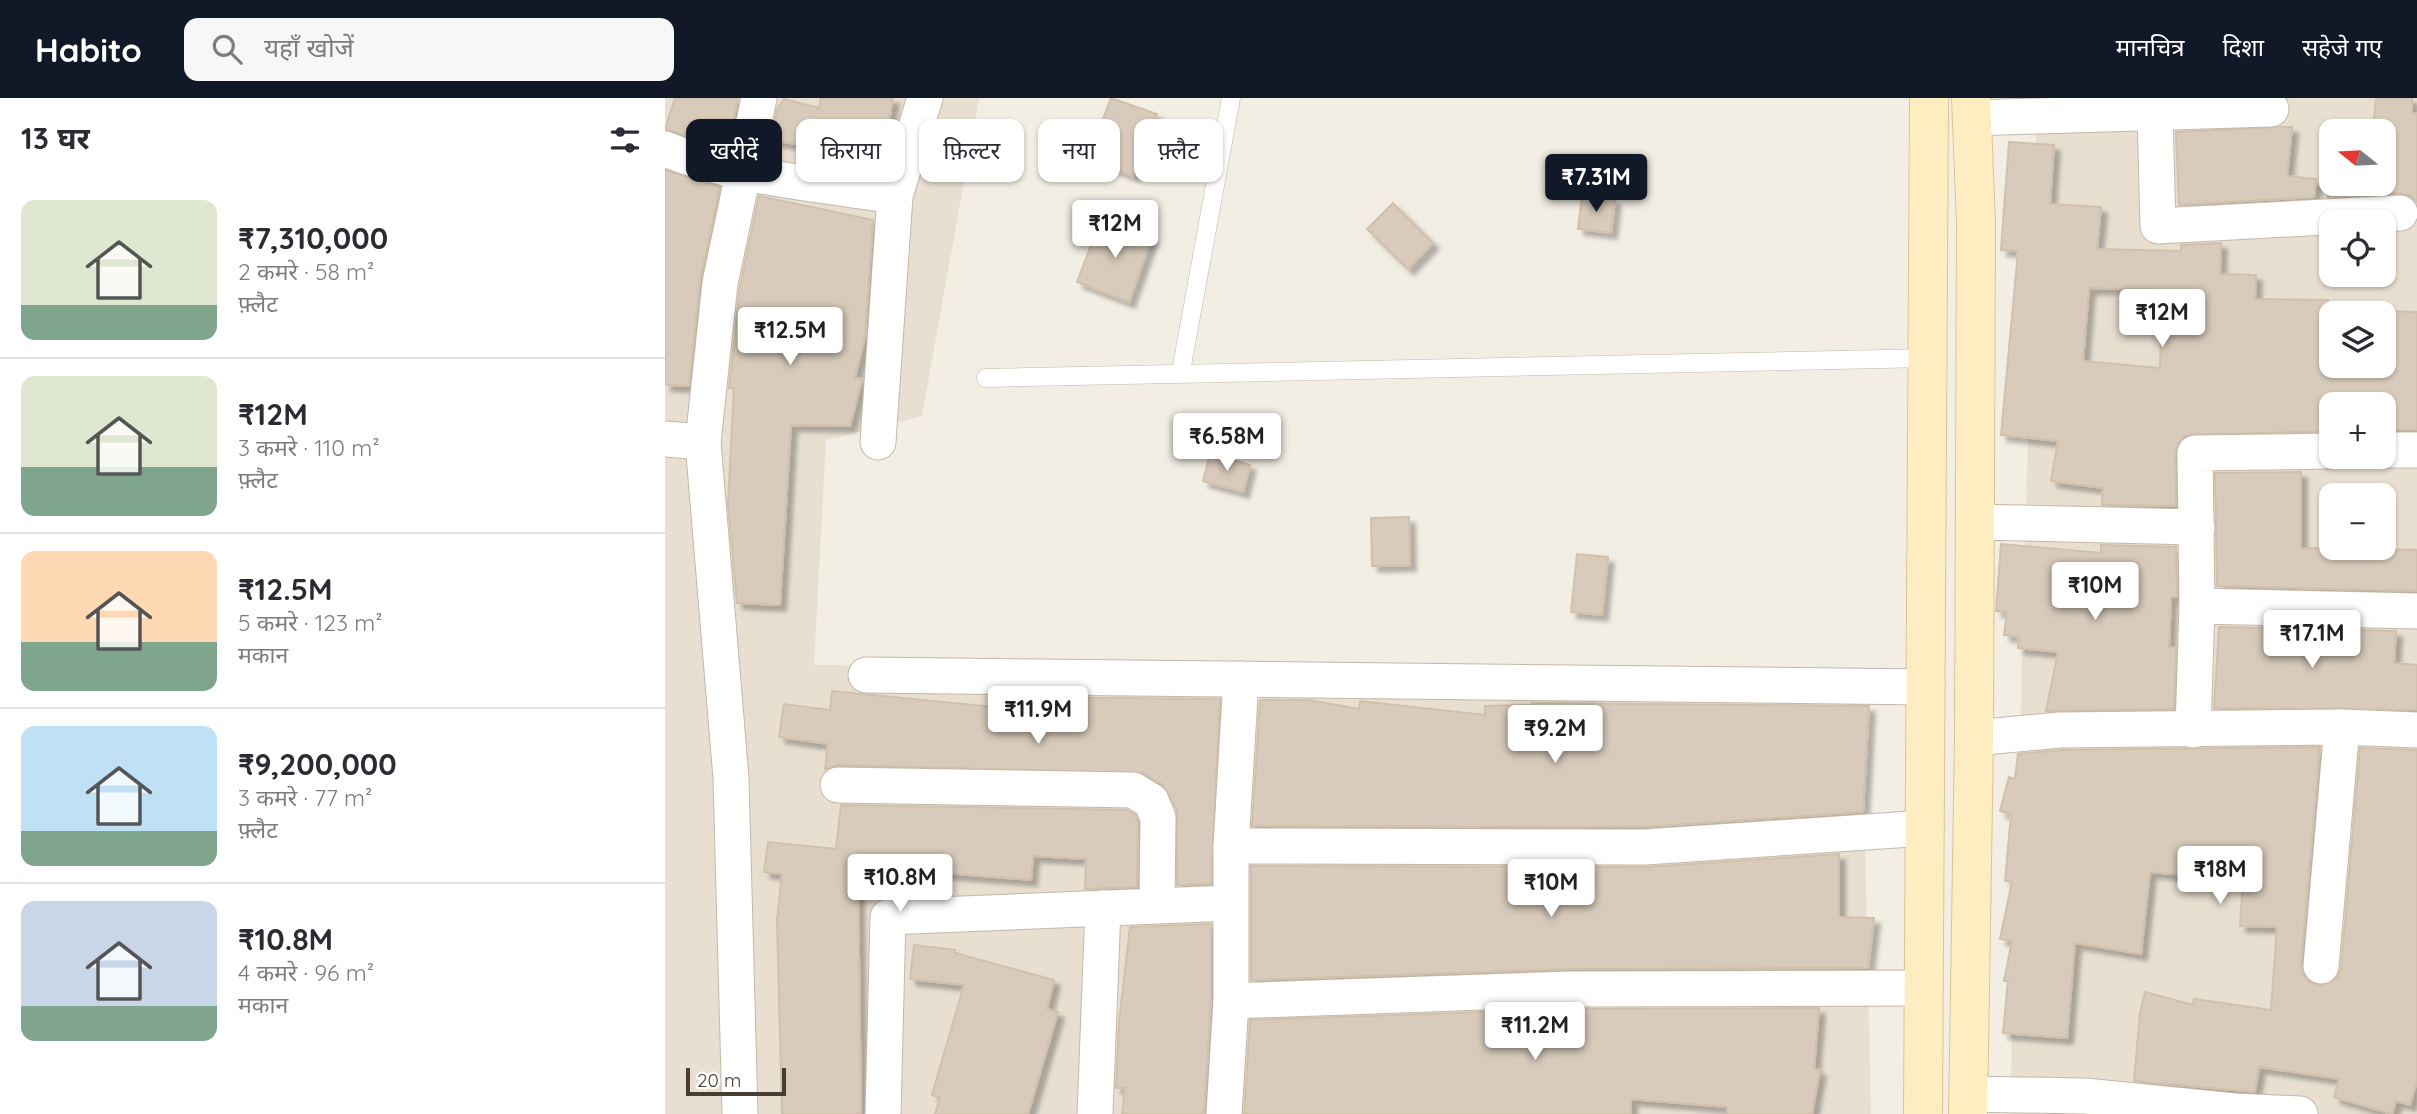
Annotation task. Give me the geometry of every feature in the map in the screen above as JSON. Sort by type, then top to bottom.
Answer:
[{"type":"main road","points":[[1923,1114],[1929,98]]},
{"type":"main road","points":[[1968,1104],[1974,738],[1976,223],[1971,108]]},
{"type":"street","points":[[755,119],[759,98]]},
{"type":"street","points":[[878,442],[895,196],[915,122],[925,98]]},
{"type":"street","points":[[1971,108],[2155,115],[2271,109]]},
{"type":"street","points":[[2155,115],[2158,226],[2400,213]]},
{"type":"street","points":[[665,149],[686,158]]},
{"type":"street","points":[[782,177],[895,196]]},
{"type":"street","points":[[740,1114],[731,778],[703,442],[720,283],[743,182]]},
{"type":"street","points":[[665,439],[703,442]]},
{"type":"street","points":[[2396,450],[2417,450]]},
{"type":"street","points":[[2193,730],[2197,606],[2195,453],[2319,451]]},
{"type":"street","points":[[1973,522],[2197,527]]},
{"type":"street","points":[[2197,606],[2417,611]]},
{"type":"street","points":[[866,675],[1927,687]]},
{"type":"street","points":[[1224,1114],[1231,1002],[1231,846],[1241,679]]},
{"type":"street","points":[[1974,738],[2060,730],[2342,727],[2417,730]]},
{"type":"street","points":[[2321,967],[2342,727]]},
{"type":"street","points":[[838,785],[1133,790],[1151,801],[1158,818],[1157,906]]},
{"type":"street","points":[[1231,846],[1645,847],[1926,828]]},
{"type":"street","points":[[883,1114],[888,917],[1230,903]]},
{"type":"street","points":[[1095,1114],[1103,908]]},
{"type":"street","points":[[1231,1002],[1570,989],[1925,988]]},
{"type":"street","points":[[1968,1104],[2085,1097],[2234,1113],[2300,1114]]},
{"type":"lane","points":[[1181,371],[1231,98]]},
{"type":"lane","points":[[986,378],[1181,371],[1929,358]]},
{"type":"shaded area","points":[[665,98],[979,98],[975,119],[919,119],[919,182],[964,182],[922,416],[826,440],[814,665],[1861,670],[1871,1114],[665,1114]]},
{"type":"shaded area","points":[[2037,98],[2417,98],[2417,1114],[2010,1114]]},
{"type":"building","points":[[675,98],[738,98],[734,119],[686,119],[686,135],[665,129]]},
{"type":"building","points":[[821,98],[893,98],[889,119],[796,119],[796,144],[782,142],[782,119],[775,119],[777,109],[784,99],[819,108]]},
{"type":"building","points":[[1111,98],[1157,114],[1155,119],[1134,119],[1133,176],[1120,171],[1120,119],[1103,119]]},
{"type":"building","points":[[2376,98],[2412,98],[2412,113],[2417,113],[2417,202],[2410,195],[2396,193],[2396,119],[2374,119]]},
{"type":"building","points":[[2292,127],[2287,176],[2316,179],[2314,197],[2179,205],[2176,132]]},
{"type":"building","points":[[2009,142],[2054,145],[2050,204],[2101,207],[2097,249],[2181,251],[2181,245],[2221,243],[2220,274],[2256,275],[2255,299],[2328,300],[2319,301],[2319,378],[2396,378],[2396,311],[2417,312],[2417,430],[2396,430],[2396,392],[2319,392],[2319,431],[2185,435],[2178,443],[2175,453],[2176,506],[2102,505],[2103,488],[2051,481],[2058,441],[2001,435],[2018,251],[2001,250]],"holes":[[[2089,288],[2162,290],[2160,368],[2083,361]]]},
{"type":"building","points":[[665,170],[686,176],[686,182],[704,182],[720,187],[700,281],[689,386],[665,385]]},
{"type":"building","points":[[1582,195],[1615,199],[1611,233],[1578,229]]},
{"type":"building","points":[[759,196],[873,220],[865,336],[855,378],[862,379],[850,426],[791,425],[780,605],[737,603],[728,504],[734,388],[729,388],[740,286]]},
{"type":"building","points":[[1393,203],[1433,243],[1408,269],[1367,229]]},
{"type":"building","points":[[1101,219],[1152,237],[1129,302],[1077,282]]},
{"type":"building","points":[[1210,454],[1250,465],[1243,492],[1203,481]]},
{"type":"building","points":[[2301,472],[2301,548],[2319,548],[2319,560],[2396,560],[2396,550],[2417,550],[2417,591],[2217,586],[2215,473]]},
{"type":"building","points":[[1409,517],[1410,565],[1372,566],[1371,518]]},
{"type":"building","points":[[2001,544],[2101,553],[2101,545],[2176,547],[2177,597],[2171,597],[2169,647],[2176,647],[2174,709],[2046,711],[2058,652],[2018,648],[2019,637],[2004,635],[2007,612],[1996,611]]},
{"type":"building","points":[[1577,554],[1608,557],[1602,615],[1571,612]]},
{"type":"building","points":[[2219,627],[2396,631],[2394,663],[2417,665],[2417,710],[2214,708]]},
{"type":"building","points":[[832,691],[1004,708],[1005,697],[1220,699],[1211,884],[1177,885],[1177,810],[1162,784],[1143,773],[838,765],[825,769],[828,744],[779,737],[784,704],[830,710]]},
{"type":"building","points":[[1309,700],[1359,709],[1360,701],[1485,715],[1485,706],[1532,703],[1869,706],[1863,812],[1644,827],[1252,826],[1260,701]]},
{"type":"building","points":[[2320,747],[2301,964],[2303,974],[2309,982],[2320,986],[2337,978],[2341,968],[2360,748],[2417,750],[2417,1081],[2410,1105],[2396,1101],[2392,1114],[2334,1097],[2339,1079],[2259,1067],[2255,1092],[2134,1081],[2140,1013],[2145,992],[2193,1005],[2194,999],[2271,1010],[2277,927],[2240,926],[2243,880],[2150,872],[2141,954],[2075,943],[2067,1038],[2003,1033],[2008,981],[2004,981],[2012,941],[2000,939],[2012,882],[2005,881],[2011,814],[2000,811],[2009,777],[2015,779],[2018,754],[2061,750]]},
{"type":"building","points":[[841,805],[1127,810],[1135,815],[1138,822],[1137,887],[1085,889],[1086,859],[1033,856],[1031,880],[880,868],[879,878],[858,876],[861,1114],[782,1114],[777,920],[782,874],[764,872],[768,842],[836,849]]},
{"type":"building","points":[[1839,854],[1839,917],[1874,918],[1868,968],[1570,969],[1251,980],[1251,866],[1645,867]]},
{"type":"building","points":[[1211,924],[1211,1000],[1204,1114],[1122,1114],[1125,1088],[1116,1088],[1119,1022],[1130,927]]},
{"type":"building","points":[[914,945],[955,950],[955,953],[1054,980],[1047,1009],[1058,1012],[1028,1114],[935,1114],[940,1098],[932,1095],[964,985],[910,979]]},
{"type":"building","points":[[1819,1008],[1814,1069],[1820,1070],[1812,1114],[1727,1114],[1727,1107],[1631,1099],[1631,1114],[1244,1114],[1250,1020],[1570,1009]]}]
